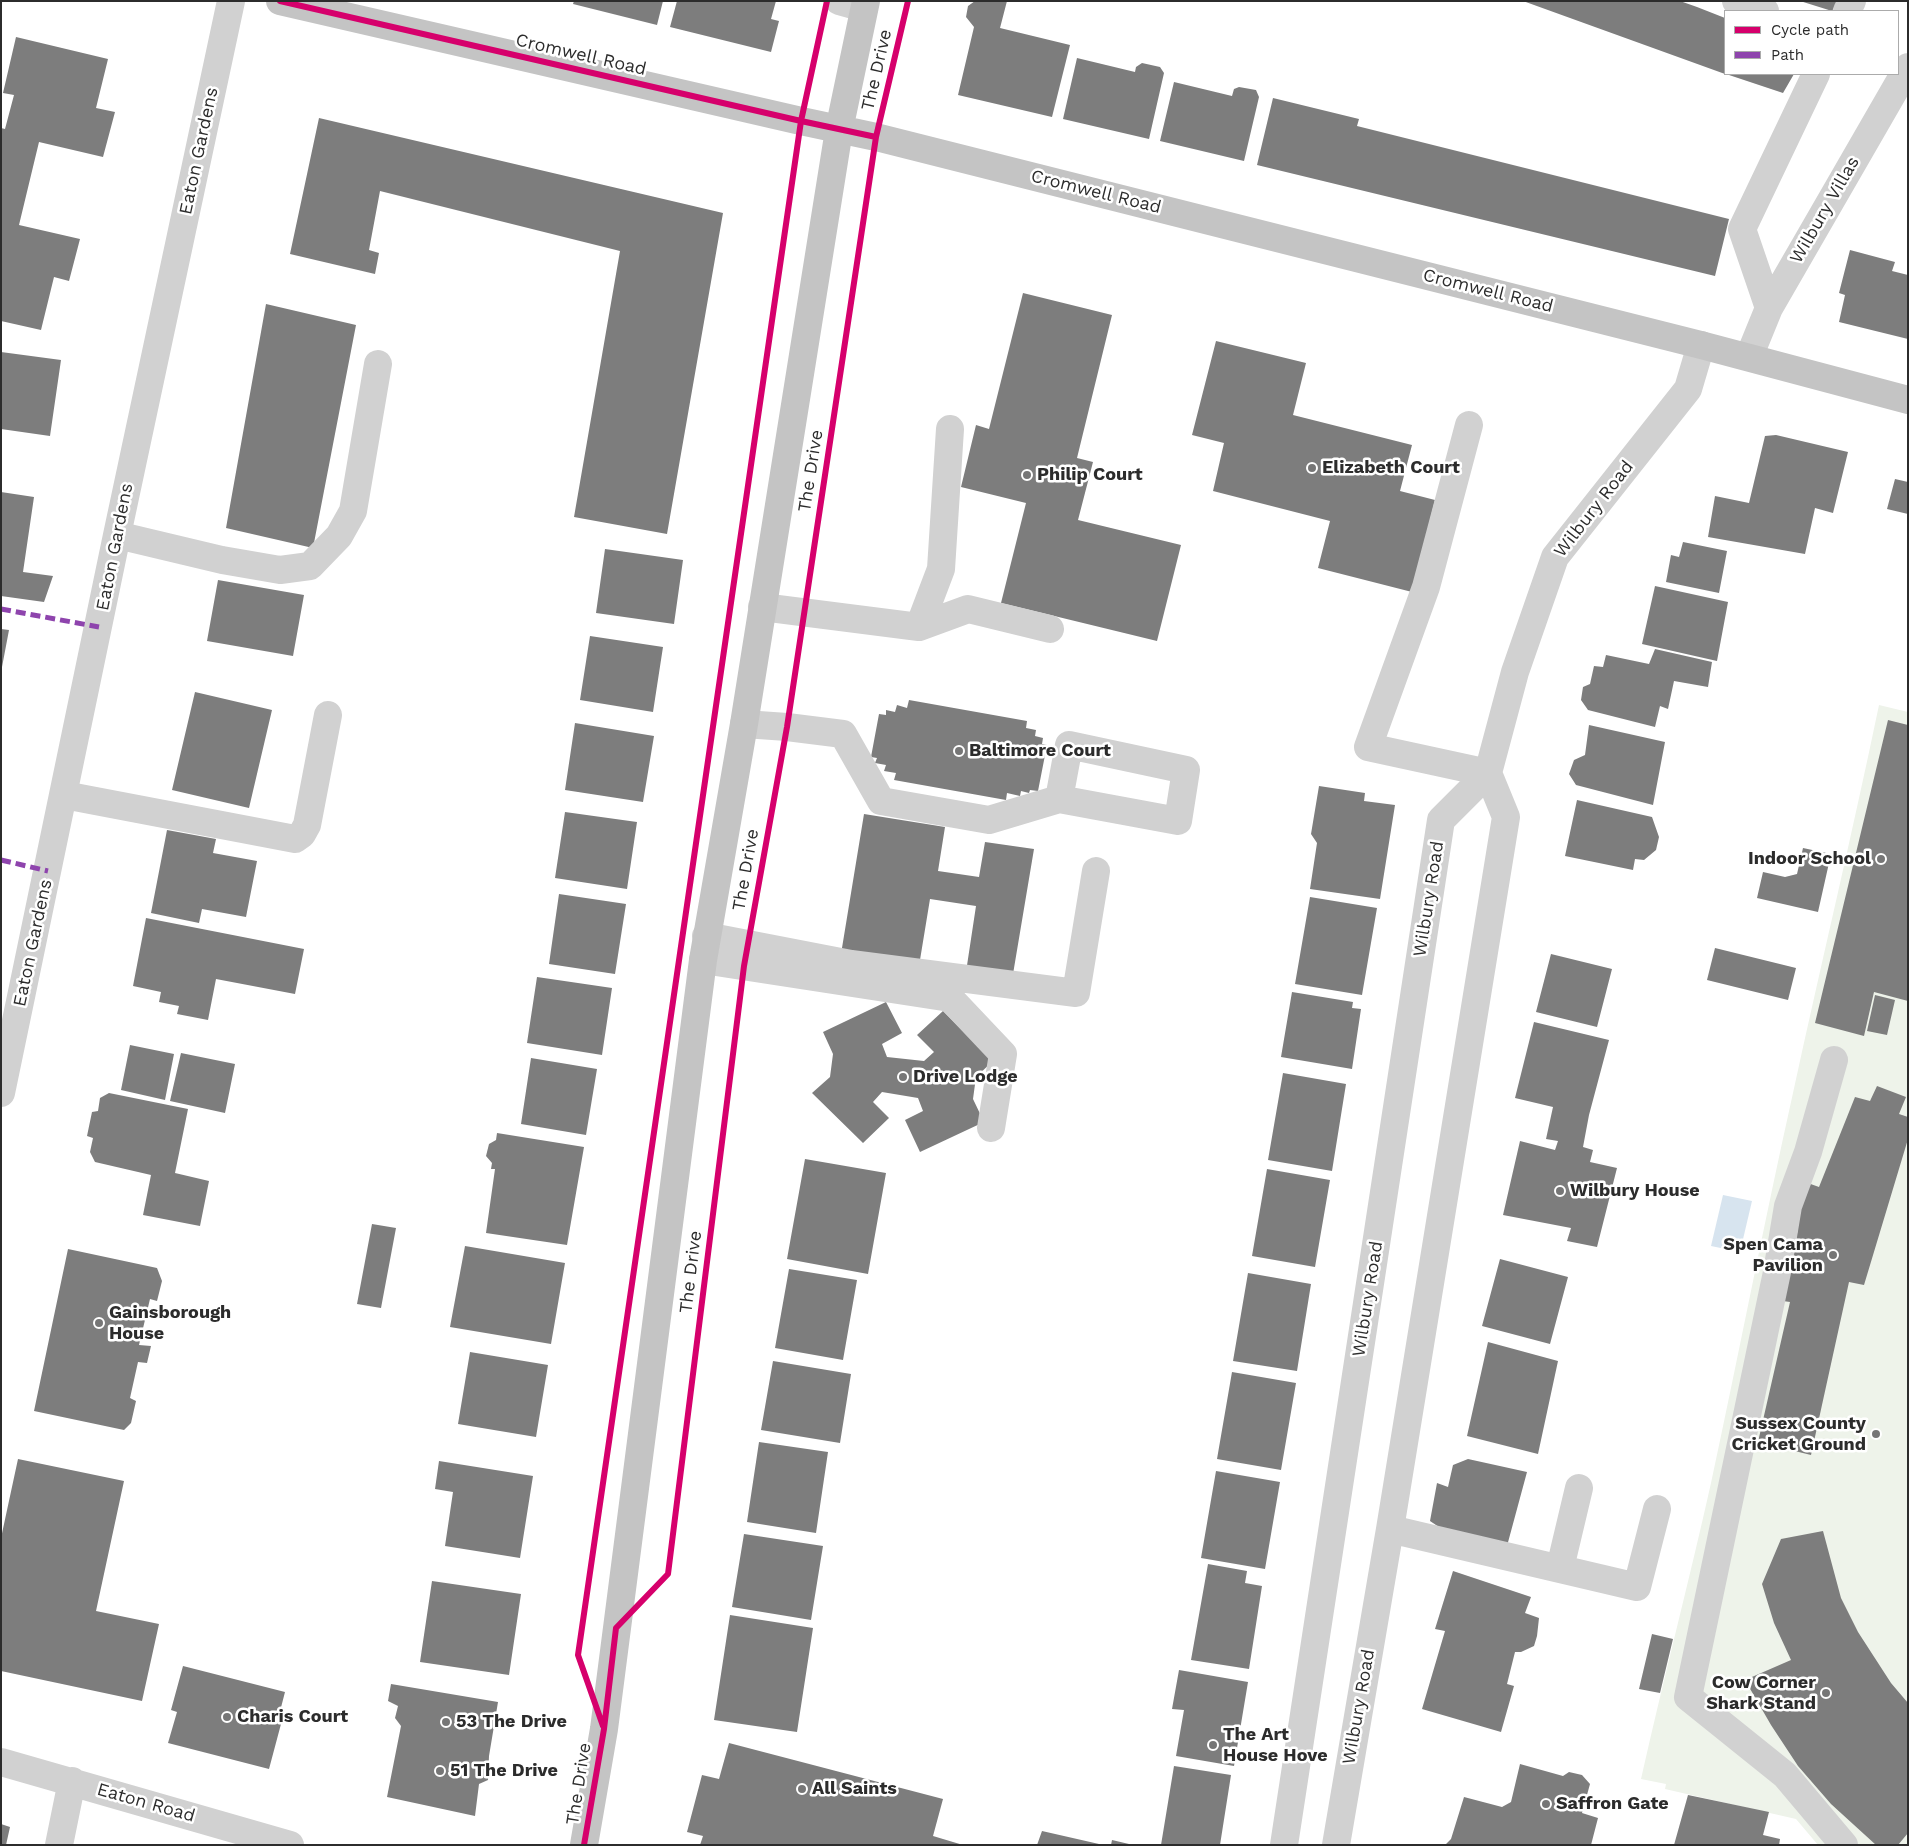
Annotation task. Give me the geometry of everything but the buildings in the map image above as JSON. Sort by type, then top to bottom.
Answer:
[{"type":"main road","name":"Cromwell Road","points":[[280,1],[876,137],[1749,357],[1908,400]]},
{"type":"main road","name":"The Drive","points":[[584,1845],[604,1729],[705,948],[744,724],[839,130],[856,4]]},
{"type":"street","name":"Eaton Gardens","points":[[1,1093],[231,1]]},
{"type":"street","points":[[1736,1],[1762,10]]},
{"type":"street","name":"Wilbury Villas","points":[[1749,357],[1769,308],[1908,67]]},
{"type":"street","points":[[1769,308],[1742,229],[1816,75]]},
{"type":"street","name":"Wilbury Road","points":[[1284,1845],[1441,820],[1488,773],[1516,672],[1555,556],[1688,390],[1701,345]]},
{"type":"street","points":[[117,535],[222,560],[280,570],[310,566],[339,536],[353,511],[378,364]]},
{"type":"street","points":[[1469,425],[1426,587],[1368,747],[1488,773]]},
{"type":"street","points":[[919,627],[941,569],[950,429]]},
{"type":"street","points":[[762,607],[919,627],[968,609],[1050,629]]},
{"type":"street","points":[[64,795],[296,839],[302,834],[307,825],[328,715]]},
{"type":"street","points":[[744,724],[843,734],[881,800],[989,820],[1059,799],[1178,821],[1186,770],[1069,746],[1059,799]]},
{"type":"street","name":"Wilbury Road","points":[[1336,1845],[1390,1530],[1506,818],[1488,773]]},
{"type":"street","points":[[705,948],[851,964],[1076,993],[1096,871]]},
{"type":"street","points":[[705,948],[950,998],[1003,1054],[991,1128]]},
{"type":"street","points":[[1834,1060],[1808,1152],[1788,1206],[1775,1281],[1688,1696],[1785,1775],[1844,1845]]},
{"type":"street","points":[[1560,1568],[1580,1488]]},
{"type":"street","points":[[1390,1530],[1637,1587],[1657,1509]]},
{"type":"street","name":"Eaton Road","points":[[1,1762],[290,1845]]},
{"type":"street","points":[[59,1845],[72,1781]]},
{"type":"shaded area","points":[[1879,705],[1908,712],[1908,1845],[1818,1845],[1796,1819],[1665,1789],[1666,1784],[1641,1779],[1711,1483],[1782,1142]]},
{"type":"shaded area","points":[[1723,1195],[1752,1201],[1740,1252],[1711,1246]]},
{"type":"marked path","points":[[1,609],[99,627]]},
{"type":"marked path","points":[[1,860],[48,871]]},
{"type":"cycle path","points":[[280,1],[876,137]]},
{"type":"cycle path","points":[[603,1726],[578,1655],[801,121],[827,1]]},
{"type":"cycle path","points":[[584,1845],[604,1729],[616,1628],[668,1574],[744,966],[787,727],[876,137],[908,1]]},
{"type":"place","name":"Elizabeth Court","points":[[1312,468]]},
{"type":"place","name":"Philip Court","points":[[1027,475]]},
{"type":"place","name":"Baltimore Court","points":[[959,751]]},
{"type":"place","name":"Indoor School","points":[[1881,859]]},
{"type":"place","name":"Drive Lodge","points":[[903,1077]]},
{"type":"place","name":"Wilbury House","points":[[1560,1191]]},
{"type":"place","name":"Spen Cama Pavilion","points":[[1833,1255]]},
{"type":"place","name":"Gainsborough House","points":[[99,1323]]},
{"type":"place","name":"Sussex County Cricket Ground","points":[[1876,1434]]},
{"type":"place","name":"Cow Corner Shark Stand","points":[[1826,1693]]},
{"type":"place","name":"Charis Court","points":[[227,1717]]},
{"type":"place","name":"53 The Drive","points":[[446,1722]]},
{"type":"place","name":"The Art House Hove","points":[[1213,1745]]},
{"type":"place","name":"51 The Drive","points":[[440,1771]]},
{"type":"place","name":"All Saints","points":[[802,1789]]},
{"type":"place","name":"Saffron Gate","points":[[1546,1804]]}]
